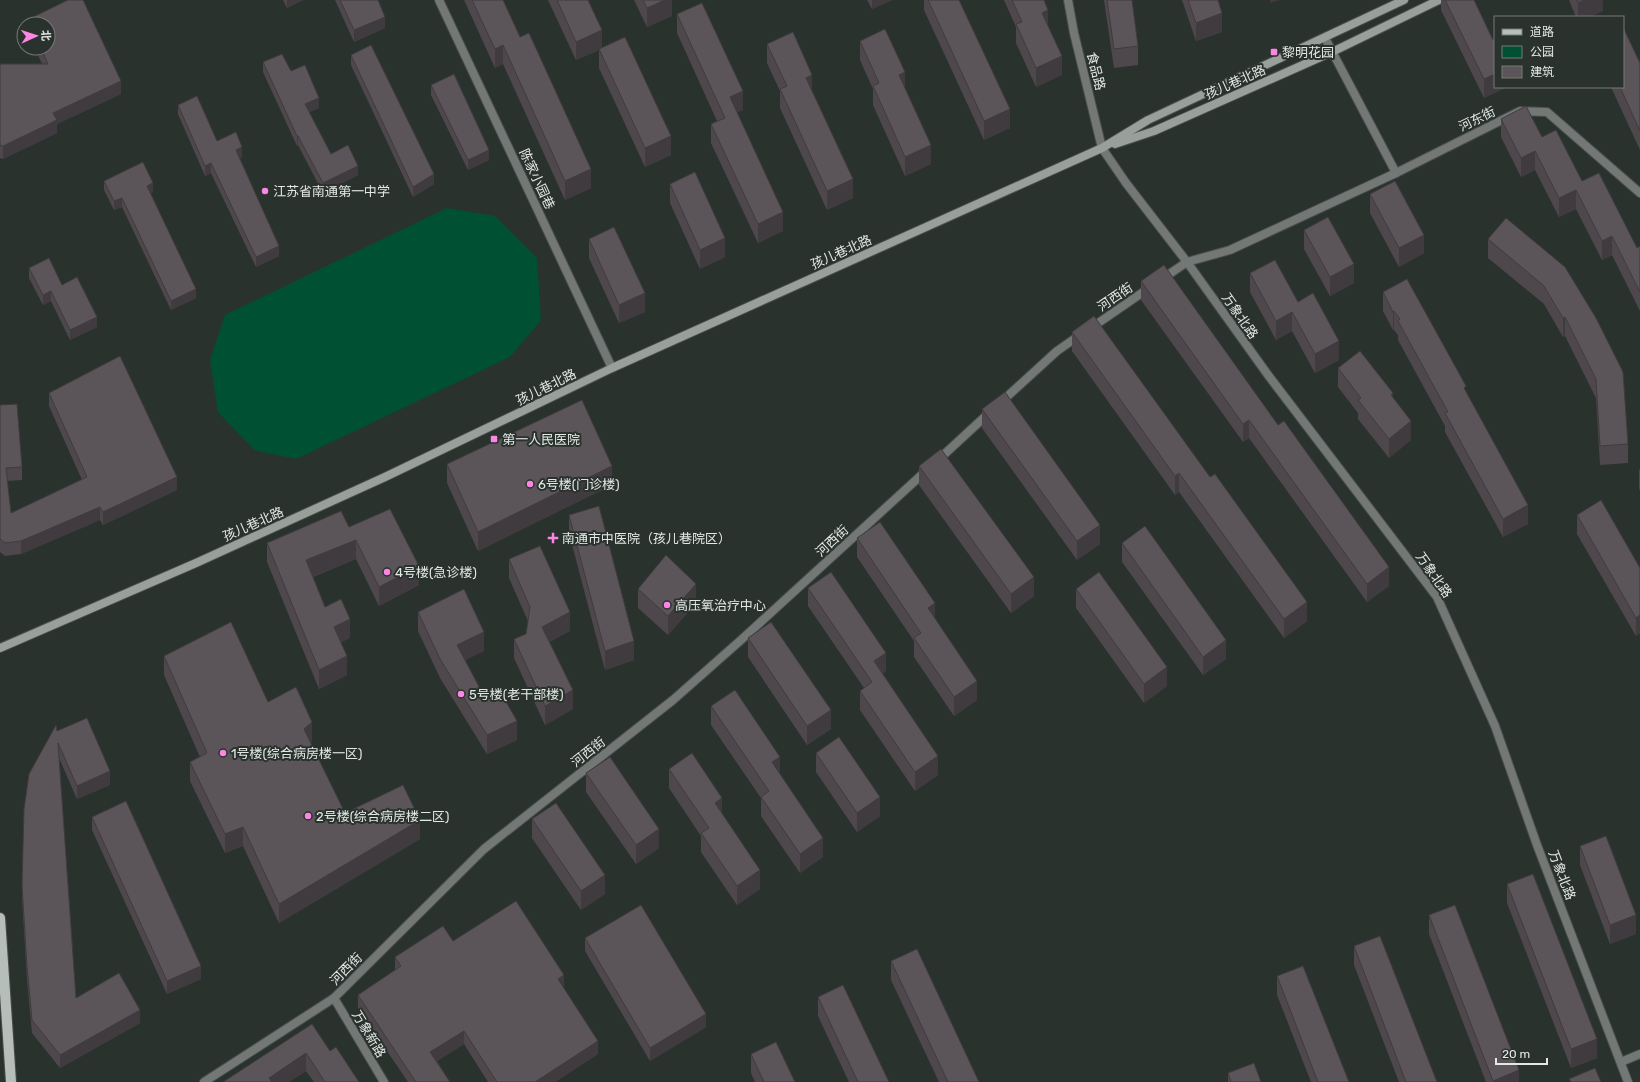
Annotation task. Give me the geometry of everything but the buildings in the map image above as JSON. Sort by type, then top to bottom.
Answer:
[{"type":"main road","name":"孩儿巷北路","points":[[1102,148],[1148,120],[1404,0]]},
{"type":"main road","name":"孩儿巷北路","points":[[0,648],[196,563],[384,477],[612,368],[1102,148],[1154,131],[1332,52],[1440,0]]},
{"type":"main road","points":[[0,918],[11,1082]]},
{"type":"street","name":"陈家小园巷","points":[[439,0],[612,368]]},
{"type":"street","name":"食品路","points":[[1068,0],[1074,33],[1102,148]]},
{"type":"street","points":[[1325,38],[1396,173]]},
{"type":"street","name":"河东街","points":[[1396,173],[1520,111],[1547,112],[1640,193]]},
{"type":"street","name":"万象北路","points":[[1102,148],[1126,183],[1187,262],[1268,375],[1438,597],[1496,726],[1537,845],[1628,1082]]},
{"type":"street","name":"河西街","points":[[204,1082],[334,998],[484,849],[673,700],[741,640],[1057,351],[1187,262],[1230,250],[1396,173]]},
{"type":"street","name":"万象新路","points":[[334,998],[384,1082]]},
{"type":"street","points":[[1621,1062],[1640,1054]]},
{"type":"green space","points":[[447,208],[495,216],[537,258],[541,320],[510,357],[296,459],[254,450],[218,412],[210,360],[225,315]]},
{"type":"place","name":"黎明花园","points":[[1274,52]]},
{"type":"place","name":"江苏省南通第一中学","points":[[265,191]]},
{"type":"place","name":"第一人民医院","points":[[494,439]]},
{"type":"place","name":"6号楼(门诊楼)","points":[[530,484]]},
{"type":"place","name":"南通市中医院（孩儿巷院区）","points":[[553,538]]},
{"type":"place","name":"4号楼(急诊楼)","points":[[387,572]]},
{"type":"place","name":"高压氧治疗中心","points":[[667,605]]},
{"type":"place","name":"5号楼(老干部楼)","points":[[461,694]]},
{"type":"place","name":"1号楼(综合病房楼一区)","points":[[223,753]]},
{"type":"place","name":"2号楼(综合病房楼二区)","points":[[308,816]]}]
